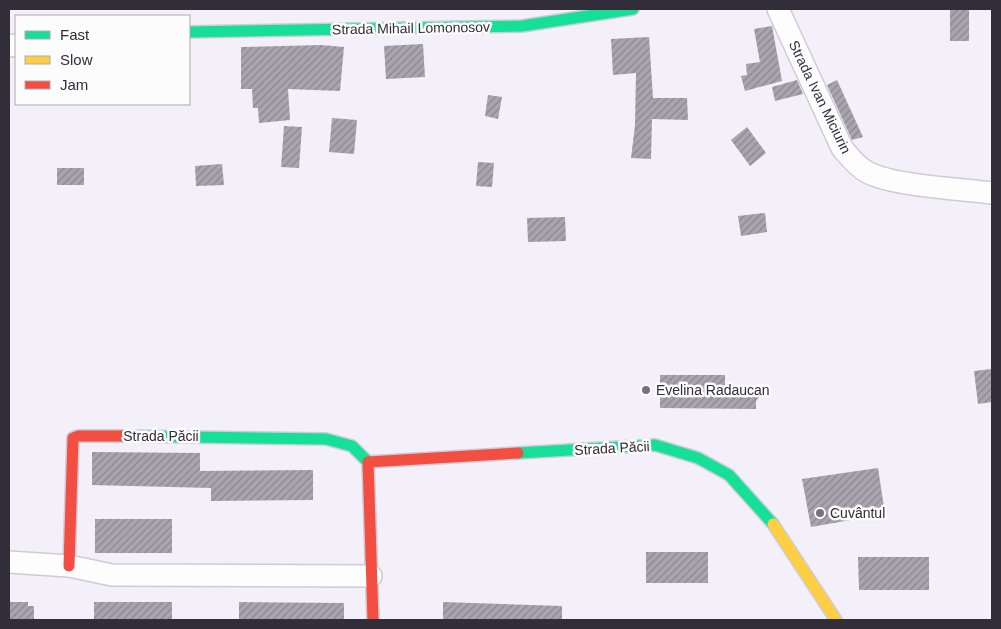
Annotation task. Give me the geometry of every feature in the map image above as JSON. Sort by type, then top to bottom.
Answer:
[{"type":"street","name":"Strada Mihail Lomonosov","points":[[190,32],[522,26],[633,9]]},
{"type":"street","name":"Strada Ivan Miciurin","points":[[778,9],[842,148],[854,163],[867,172],[885,179],[992,193]]},
{"type":"street","name":"Strada Păcii","points":[[69,566],[71,446],[73,438],[78,436],[318,438],[345,441],[359,450],[368,462],[655,445],[698,458],[729,475],[772,523],[836,620]]},
{"type":"street","points":[[368,462],[373,620]]},
{"type":"street","points":[[9,562],[69,566],[112,575],[371,576]]},
{"type":"building","points":[[950,9],[969,9],[969,41],[950,41]]},
{"type":"building","points":[[772,26],[782,81],[745,91],[741,76],[747,75],[746,64],[760,62],[754,29]]},
{"type":"building","points":[[649,37],[653,98],[687,98],[688,120],[652,119],[651,159],[631,158],[635,125],[636,73],[613,75],[611,39]]},
{"type":"building","points":[[423,44],[425,77],[386,79],[384,46]]},
{"type":"building","points":[[321,45],[344,47],[340,91],[288,89],[290,120],[259,123],[258,108],[253,108],[252,89],[241,89],[241,47]]},
{"type":"building","points":[[797,80],[803,94],[775,101],[772,87]]},
{"type":"building","points":[[837,80],[863,137],[852,140],[827,85]]},
{"type":"building","points":[[488,95],[502,97],[498,119],[485,116]]},
{"type":"building","points":[[332,118],[357,120],[354,154],[329,152]]},
{"type":"building","points":[[284,126],[302,127],[299,168],[281,167]]},
{"type":"building","points":[[747,127],[766,153],[750,166],[731,140]]},
{"type":"building","points":[[478,162],[494,163],[492,187],[476,186]]},
{"type":"building","points":[[222,164],[224,185],[196,186],[195,166]]},
{"type":"building","points":[[57,168],[84,168],[84,185],[57,185]]},
{"type":"building","points":[[765,213],[767,232],[741,236],[738,216]]},
{"type":"building","points":[[565,217],[566,241],[528,242],[527,218]]},
{"type":"building","points":[[992,369],[992,402],[978,404],[974,371]]},
{"type":"building","points":[[660,375],[725,375],[725,390],[765,390],[756,401],[756,409],[660,408]]},
{"type":"building","points":[[92,452],[200,453],[200,471],[313,470],[313,500],[211,501],[211,488],[92,485]]},
{"type":"building","points":[[878,468],[885,514],[811,527],[802,479]]},
{"type":"building","points":[[95,519],[172,519],[172,553],[95,553]]},
{"type":"building","points":[[646,552],[708,552],[708,583],[646,583]]},
{"type":"building","points":[[858,557],[929,557],[929,590],[859,590]]},
{"type":"building","points":[[9,602],[28,602],[28,606],[34,606],[34,620],[9,620]]},
{"type":"building","points":[[94,602],[172,602],[172,620],[94,620]]},
{"type":"building","points":[[239,602],[344,603],[344,620],[239,620]]},
{"type":"building","points":[[443,602],[562,606],[562,620],[443,620]]},
{"type":"traffic: fast","points":[[190,32],[522,26],[633,9]]},
{"type":"traffic: fast","points":[[124,436],[326,439],[352,446],[368,462]]},
{"type":"traffic: fast","points":[[518,453],[655,445],[698,458],[729,475],[773,524]]},
{"type":"traffic: slow","points":[[773,524],[836,620]]},
{"type":"traffic: jam","points":[[69,566],[73,438],[78,436],[124,436]]},
{"type":"traffic: jam","points":[[373,620],[368,462],[518,453]]},
{"type":"place","name":"Evelina Radaucan","points":[[646,390]]},
{"type":"place","name":"Cuvântul","points":[[820,513]]}]
